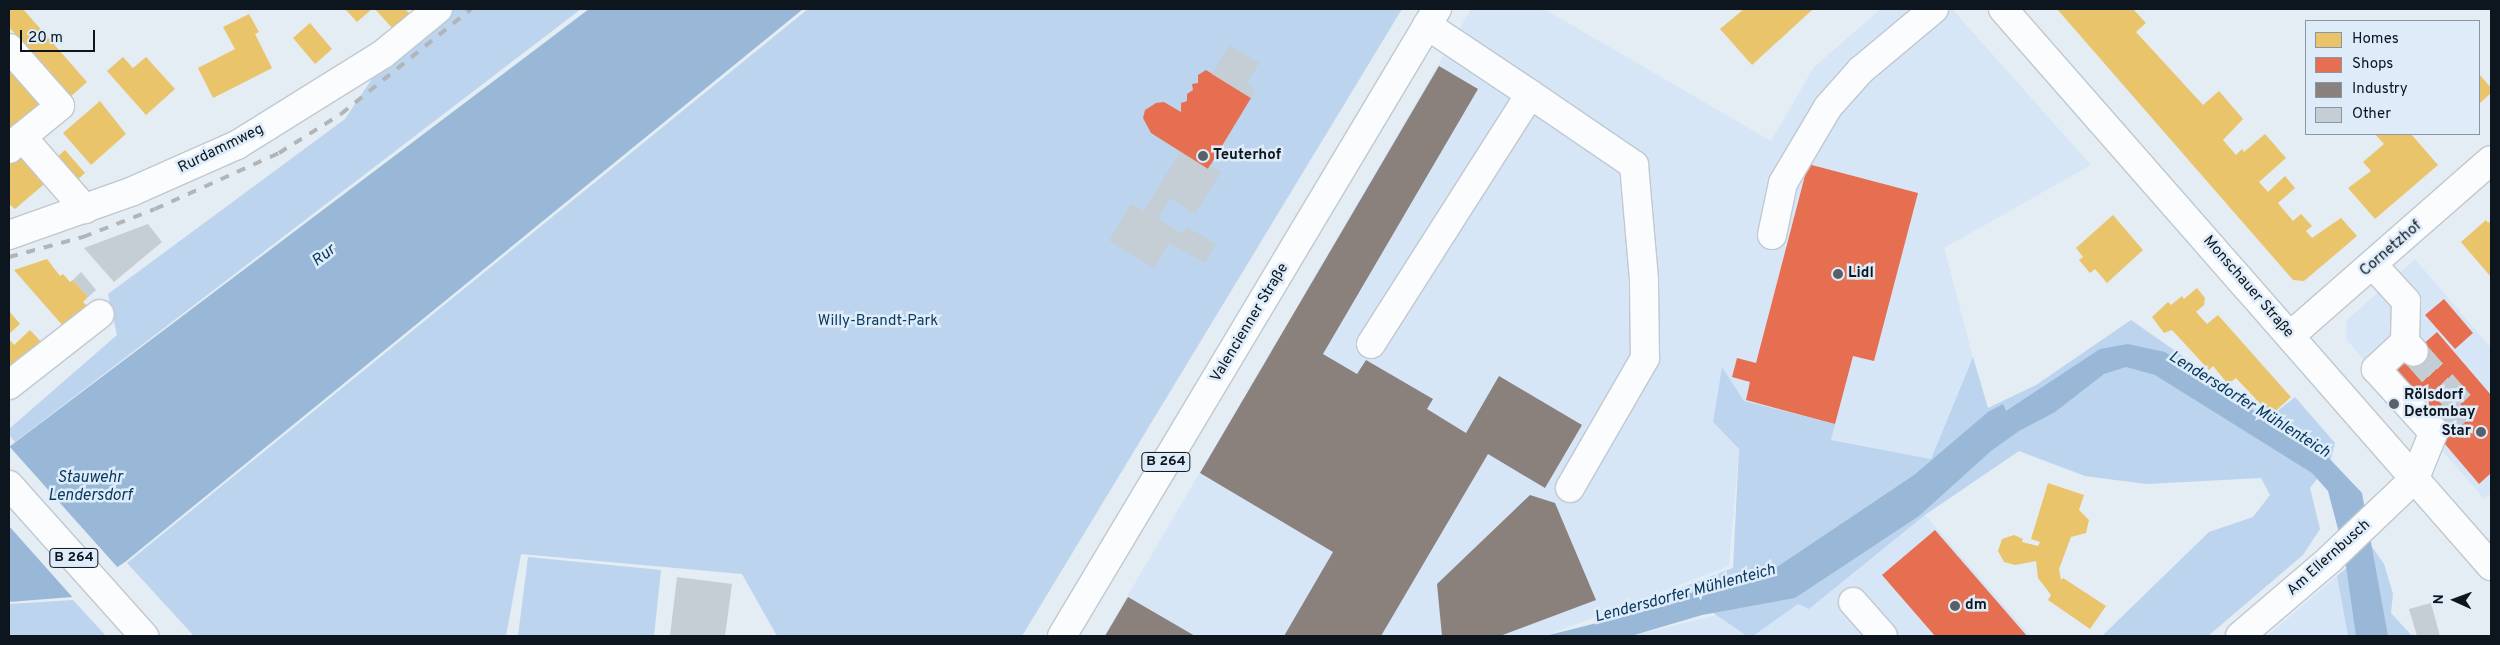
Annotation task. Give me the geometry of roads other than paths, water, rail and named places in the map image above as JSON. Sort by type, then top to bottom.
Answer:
[{"type":"street","name":"Rurdammweg","points":[[9,235],[85,208],[237,145],[375,59],[438,9]]},
{"type":"street","points":[[1772,235],[1783,183],[1828,107],[1861,70],[1934,9]]},
{"type":"street","name":"Monschauer Straße","points":[[2003,9],[2491,566]]},
{"type":"street","points":[[1432,17],[1530,94],[1634,165],[1644,280],[1645,358],[1570,488]]},
{"type":"street","name":"Valencienner Straße","points":[[1062,636],[1432,17]]},
{"type":"street","points":[[9,48],[60,106],[16,143],[85,208]]},
{"type":"street","points":[[1372,344],[1530,94]]},
{"type":"street","name":"Cornetzhof","points":[[2290,336],[2491,160]]},
{"type":"street","points":[[2373,265],[2406,301],[2410,347],[2376,369],[2434,431],[2415,478]]},
{"type":"street","points":[[9,385],[100,314]]},
{"type":"street","name":"Am Ellernbusch","points":[[2240,636],[2330,559],[2415,478]]},
{"type":"street","name":"B 264","points":[[9,485],[142,634]]},
{"type":"street","points":[[1853,602],[1883,636]]},
{"type":"water","name":"Stauwehr Lendersdorf","points":[[589,9],[803,9],[125,562],[72,597],[9,602],[9,447]]},
{"type":"water","points":[[2128,344],[2165,352],[2263,417],[2326,455],[2362,493],[2388,636],[2356,636],[2344,552],[2328,491],[2312,473],[2155,375],[2126,367],[2104,374],[2055,412],[2019,431],[1991,451],[1919,516],[1795,598],[1702,615],[1631,636],[1545,636],[1665,606],[1692,592],[1777,567],[1914,475],[1988,412],[2003,404],[2006,411],[2100,349]]},
{"type":"tunnel","points":[[2414,352],[2462,406],[2434,431]]},
{"type":"railway","points":[[9,257],[83,237],[155,209],[279,153],[341,114],[471,9]]},
{"type":"place","name":"Teuterhof","points":[[1203,156]]},
{"type":"place","name":"Lidl","points":[[1838,274]]},
{"type":"place","name":"Rölsdorf Detombay","points":[[2394,404]]},
{"type":"place","name":"Star","points":[[2481,432]]},
{"type":"place","name":"dm","points":[[1955,606]]},
{"type":"water label","name":"Rur","points":[[324,256]]},
{"type":"water label","name":"Lendersdorfer Mühlenteich","points":[[2249,405]]},
{"type":"water label","name":"Lendersdorfer Mühlenteich","points":[[1685,594]]},
{"type":"park label","name":"Willy-Brandt-Park","points":[[878,322]]}]
